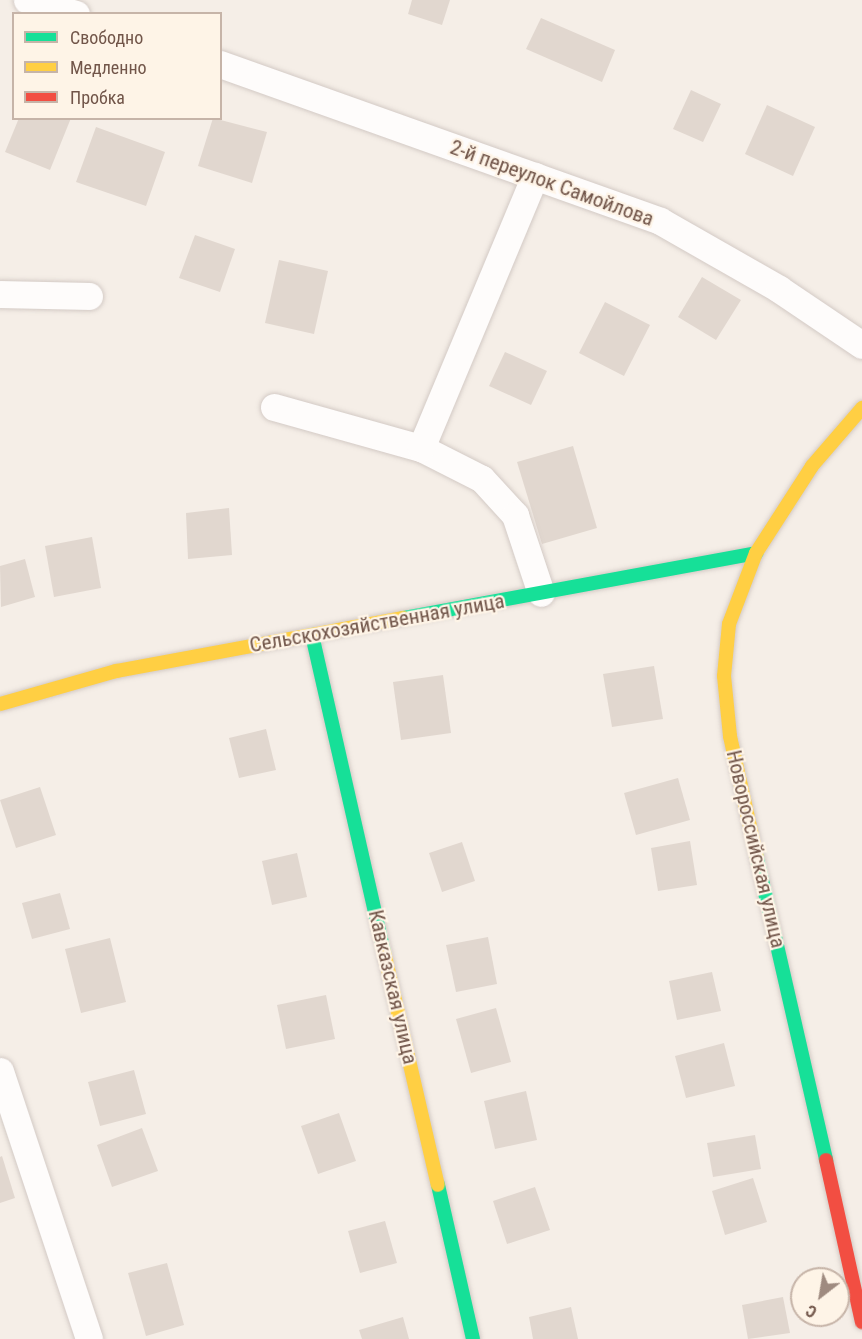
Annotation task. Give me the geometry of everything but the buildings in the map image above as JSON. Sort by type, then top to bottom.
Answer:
[{"type":"street","points":[[27,0],[69,12]]},
{"type":"street","name":"2-й переулок Самойлова","points":[[222,65],[660,221],[779,289],[862,345]]},
{"type":"street","points":[[421,448],[535,177]]},
{"type":"street","points":[[0,294],[89,296]]},
{"type":"street","points":[[274,407],[421,448],[482,479],[515,514],[541,593]]},
{"type":"street","name":"Новороссийская улица","points":[[862,408],[812,466],[756,553],[729,624],[724,676],[730,736],[862,1322]]},
{"type":"street","name":"Сельскохозяйственная улица","points":[[0,704],[116,670],[756,553]]},
{"type":"street","name":"Кавказская улица","points":[[312,635],[473,1339]]},
{"type":"street","points":[[0,1071],[89,1339]]},
{"type":"traffic: fast","points":[[403,618],[756,553]]},
{"type":"traffic: fast","points":[[312,635],[384,952]]},
{"type":"traffic: fast","points":[[757,858],[826,1160]]},
{"type":"traffic: fast","points":[[438,1185],[473,1339]]},
{"type":"traffic: slow","points":[[757,858],[730,736],[724,676],[729,624],[756,553],[812,466],[862,408]]},
{"type":"traffic: slow","points":[[0,704],[116,671],[403,618]]},
{"type":"traffic: slow","points":[[384,952],[438,1185]]},
{"type":"traffic: jam","points":[[826,1160],[862,1322]]}]
